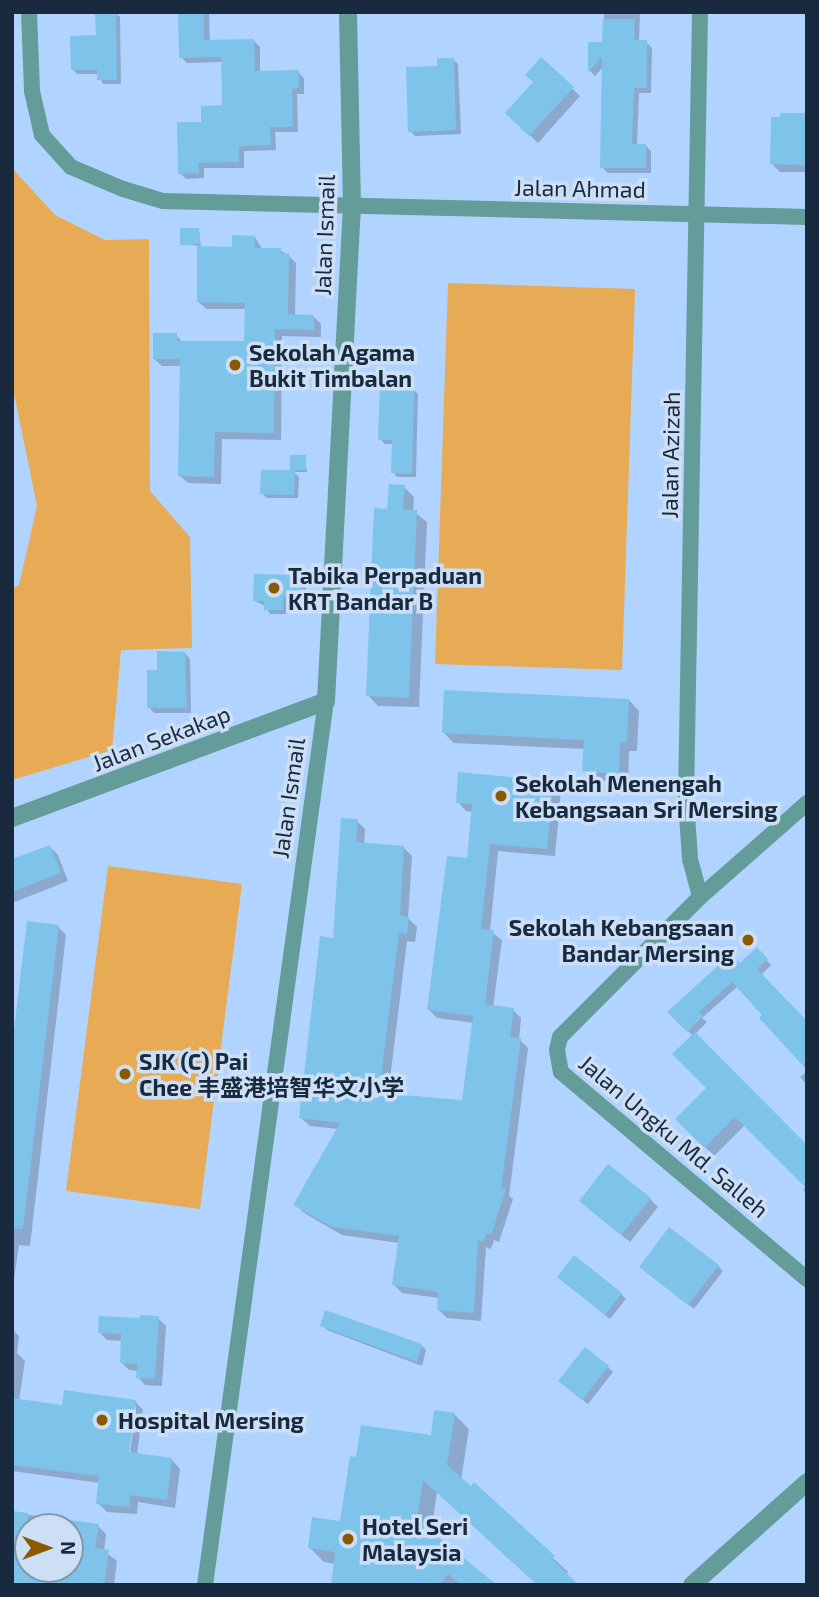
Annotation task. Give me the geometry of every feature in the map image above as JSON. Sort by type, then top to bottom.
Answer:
[{"type":"street","name":"Jalan Ahmad","points":[[29,12],[32,91],[42,135],[71,167],[123,189],[163,201],[807,217]]},
{"type":"street","name":"Jalan Ismail","points":[[205,1585],[326,701],[352,205],[348,12]]},
{"type":"street","name":"Jalan Azizah","points":[[700,12],[685,800],[690,859],[700,897]]},
{"type":"street","name":"Jalan Sekakap","points":[[12,818],[326,701]]},
{"type":"street","name":"Jalan Ungku Md. Salleh","points":[[807,803],[700,897],[560,1037],[557,1061],[561,1072],[807,1279]]},
{"type":"street","points":[[692,1585],[807,1482]]},
{"type":"shaded area","points":[[12,168],[55,215],[105,240],[149,239],[150,491],[190,537],[192,648],[121,650],[112,750],[12,780],[12,589],[19,585],[37,506],[12,384]]},
{"type":"shaded area","points":[[448,283],[635,289],[622,670],[435,664]]},
{"type":"shaded area","points":[[108,866],[242,884],[200,1209],[66,1191]]},
{"type":"building","points":[[95,12],[116,12],[117,80],[97,80],[97,70],[71,70],[70,36],[96,35]]},
{"type":"building","points":[[178,12],[204,12],[204,40],[254,39],[255,71],[299,70],[299,88],[292,89],[293,127],[270,127],[271,145],[239,146],[239,162],[198,163],[199,173],[178,174],[177,122],[201,122],[201,106],[222,105],[221,57],[179,58]]},
{"type":"building","points":[[603,19],[635,19],[634,40],[647,40],[647,88],[634,88],[632,144],[646,144],[646,168],[600,168],[602,57],[588,72],[588,42],[602,42]]},
{"type":"building","points":[[541,57],[574,87],[529,136],[505,113],[533,82],[525,75]]},
{"type":"building","points":[[437,58],[454,58],[456,130],[408,132],[406,67],[437,66]]},
{"type":"building","points":[[780,113],[807,113],[807,165],[770,164],[771,117],[780,117]]},
{"type":"building","points":[[180,228],[199,228],[200,244],[180,245]]},
{"type":"building","points":[[232,235],[255,236],[255,248],[281,248],[281,253],[289,254],[288,314],[314,315],[314,330],[275,329],[274,433],[215,432],[214,477],[178,476],[180,359],[153,359],[153,333],[177,333],[177,341],[244,341],[245,303],[197,302],[197,246],[232,247]]},
{"type":"building","points":[[380,386],[414,388],[412,474],[391,473],[392,440],[378,440]]},
{"type":"building","points":[[290,455],[306,455],[306,470],[290,470]]},
{"type":"building","points":[[261,470],[295,470],[294,495],[260,494]]},
{"type":"building","points":[[389,484],[405,485],[403,509],[417,510],[409,698],[366,696],[374,508],[387,509]]},
{"type":"building","points":[[254,574],[302,575],[301,597],[283,597],[283,610],[264,610],[264,601],[253,601]]},
{"type":"building","points":[[157,651],[185,652],[187,708],[147,708],[147,670],[157,670]]},
{"type":"building","points":[[444,690],[629,699],[627,742],[620,742],[619,774],[582,771],[584,740],[442,733]]},
{"type":"building","points":[[458,772],[554,781],[547,849],[490,844],[481,929],[494,930],[485,1004],[514,1008],[510,1037],[521,1038],[501,1188],[506,1189],[491,1235],[486,1233],[483,1242],[478,1240],[474,1313],[437,1310],[438,1292],[392,1285],[399,1236],[332,1227],[293,1205],[340,1123],[299,1118],[320,936],[333,938],[341,818],[358,819],[356,842],[404,846],[400,915],[409,917],[407,934],[399,933],[379,1093],[462,1100],[473,1016],[427,1010],[447,856],[467,858],[472,804],[456,803]]},
{"type":"building","points":[[50,845],[61,873],[12,892],[12,859]]},
{"type":"building","points":[[27,921],[59,925],[23,1229],[12,1228],[12,1047]]},
{"type":"building","points":[[757,947],[768,959],[757,969],[807,1021],[807,1070],[759,1018],[762,1015],[732,982],[699,1012],[703,1016],[687,1032],[667,1012],[731,954],[740,963]]},
{"type":"building","points":[[695,1032],[807,1145],[807,1189],[735,1117],[704,1148],[675,1119],[706,1088],[672,1054]]},
{"type":"building","points":[[608,1164],[651,1198],[621,1235],[579,1201]]},
{"type":"building","points":[[669,1227],[719,1265],[688,1305],[639,1267]]},
{"type":"building","points":[[574,1255],[622,1293],[605,1315],[557,1277]]},
{"type":"building","points":[[325,1310],[422,1344],[417,1362],[320,1326]]},
{"type":"building","points":[[140,1315],[159,1316],[155,1379],[136,1378],[137,1364],[120,1363],[121,1334],[98,1333],[99,1316],[140,1318]]},
{"type":"building","points":[[585,1347],[609,1366],[582,1400],[558,1381]]},
{"type":"building","points":[[64,1390],[136,1400],[129,1452],[172,1458],[167,1500],[130,1495],[129,1507],[96,1504],[99,1476],[12,1465],[12,1398],[62,1405]]},
{"type":"building","points":[[434,1410],[455,1413],[447,1465],[471,1486],[474,1482],[555,1556],[552,1559],[579,1585],[537,1585],[423,1480],[417,1520],[497,1585],[461,1585],[448,1574],[440,1585],[331,1585],[335,1552],[308,1548],[312,1517],[340,1521],[350,1456],[356,1457],[361,1425],[431,1435]]},
{"type":"building","points":[[12,1511],[28,1513],[14,1513],[14,1583],[84,1583],[84,1522],[99,1524],[95,1548],[109,1550],[104,1585],[87,1582],[87,1585],[12,1585]]},
{"type":"place","name":"Sekolah Agama Bukit Timbalan","points":[[235,365]]},
{"type":"place","name":"Tabika Perpaduan KRT Bandar B","points":[[274,588]]},
{"type":"place","name":"Sekolah Menengah Kebangsaan Sri Mersing","points":[[501,796]]},
{"type":"place","name":"Sekolah Kebangsaan Bandar Mersing","points":[[748,940]]},
{"type":"place","name":"SJK (C) Pai Chee 丰盛港培智华文小学","points":[[125,1074]]},
{"type":"place","name":"Hospital Mersing","points":[[102,1420]]},
{"type":"place","name":"Hotel Seri Malaysia","points":[[348,1539]]}]
